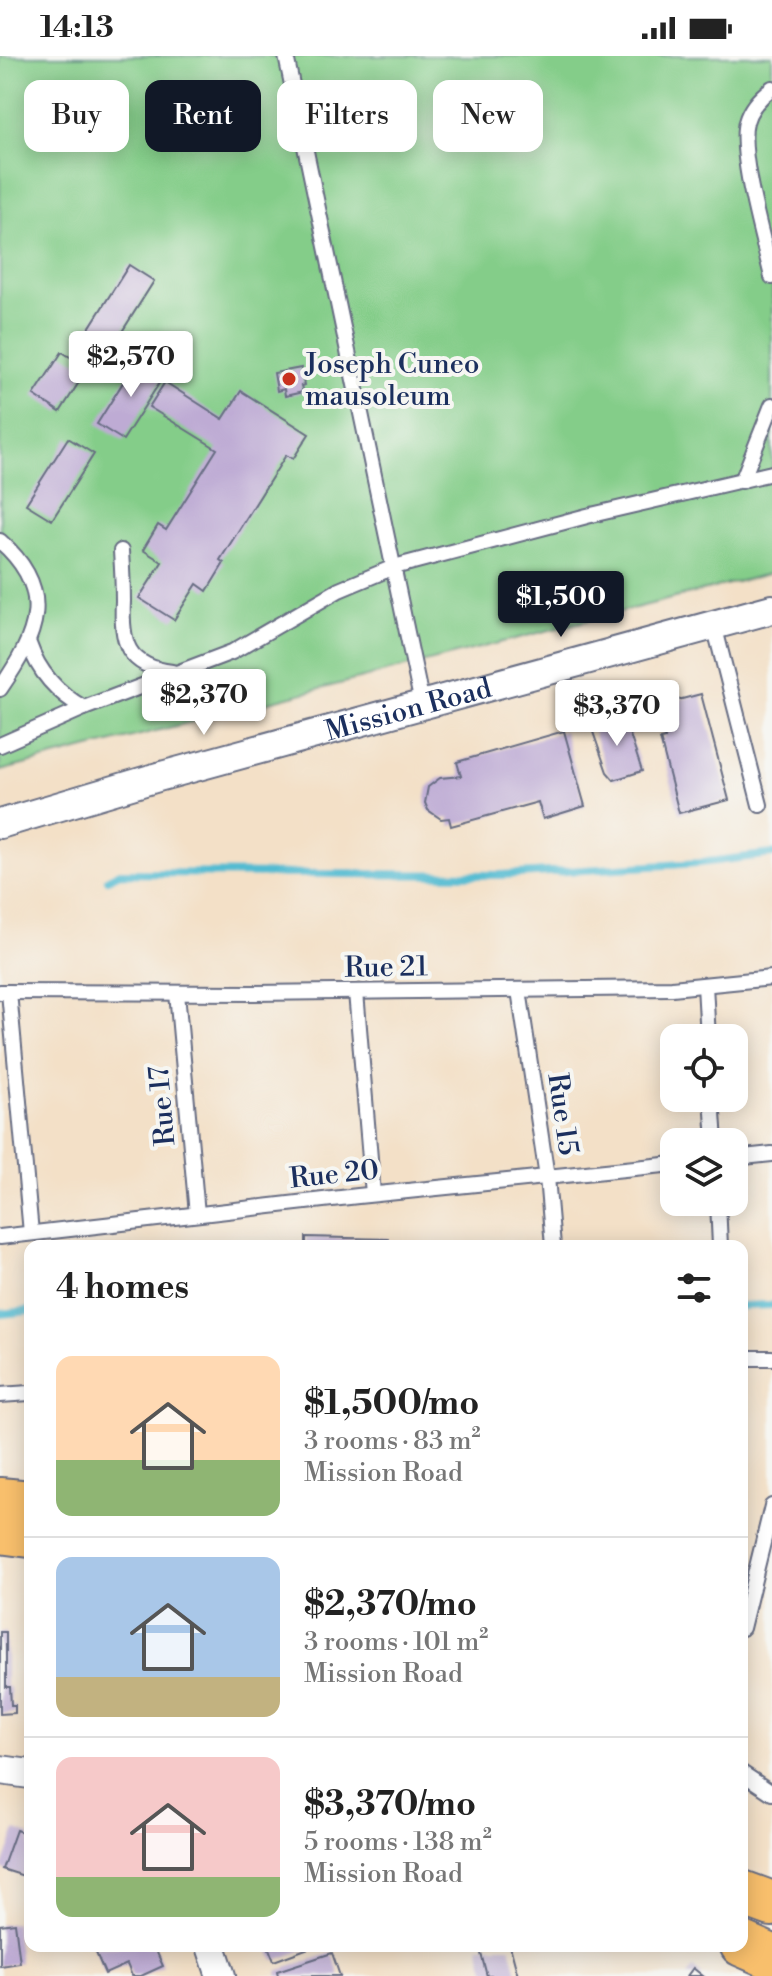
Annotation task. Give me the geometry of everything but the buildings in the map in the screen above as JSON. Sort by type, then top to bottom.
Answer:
[{"type":"main road","points":[[0,1500],[24,1502]]},
{"type":"main road","points":[[0,1531],[24,1534]]},
{"type":"main road","points":[[748,1895],[772,1904]]},
{"type":"main road","points":[[748,1947],[772,1957]]},
{"type":"street","name":"Mission Road","points":[[0,824],[772,609]]},
{"type":"street","points":[[0,1770],[24,1773]]},
{"type":"street","points":[[213,1952],[221,1976]]},
{"type":"lane","points":[[286,56],[422,704]]},
{"type":"lane","points":[[772,88],[751,108],[746,119],[744,143],[772,277]]},
{"type":"lane","points":[[742,481],[772,405]]},
{"type":"lane","points":[[0,745],[84,708],[232,652],[339,590],[394,567],[544,526],[772,473]]},
{"type":"lane","points":[[0,541],[14,553],[26,571],[34,591],[36,610],[29,644],[0,689]]},
{"type":"lane","points":[[121,551],[121,630],[126,645],[137,659],[153,670],[176,673]]},
{"type":"lane","points":[[714,625],[760,805]]},
{"type":"lane","points":[[29,644],[33,657],[49,680],[70,700],[84,708]]},
{"type":"lane","name":"Rue 21","points":[[4,992],[672,988],[772,978]]},
{"type":"lane","points":[[705,985],[707,1024]]},
{"type":"lane","name":"Rue 15","points":[[519,990],[547,1177],[552,1240]]},
{"type":"lane","points":[[4,992],[31,1233]]},
{"type":"lane","points":[[356,992],[373,1194]]},
{"type":"lane","name":"Rue 17","points":[[177,993],[197,1214]]},
{"type":"lane","points":[[748,1157],[772,1154]]},
{"type":"lane","name":"Rue 20","points":[[0,1237],[373,1194],[660,1165]]},
{"type":"lane","points":[[719,1216],[720,1240]]},
{"type":"lane","points":[[748,1358],[772,1358]]},
{"type":"lane","points":[[0,1395],[24,1393]]},
{"type":"lane","points":[[748,1604],[772,1506]]},
{"type":"lane","points":[[748,1777],[772,1793]]},
{"type":"green space","points":[[0,56],[772,56],[772,573],[0,771]]},
{"type":"waterway","points":[[108,879],[120,873],[501,875],[699,863],[772,854]]},
{"type":"waterway","points":[[748,1306],[772,1305]]},
{"type":"waterway","points":[[0,1314],[24,1312]]},
{"type":"place","name":"Joseph Cuneo mausoleum","points":[[289,379]]}]
